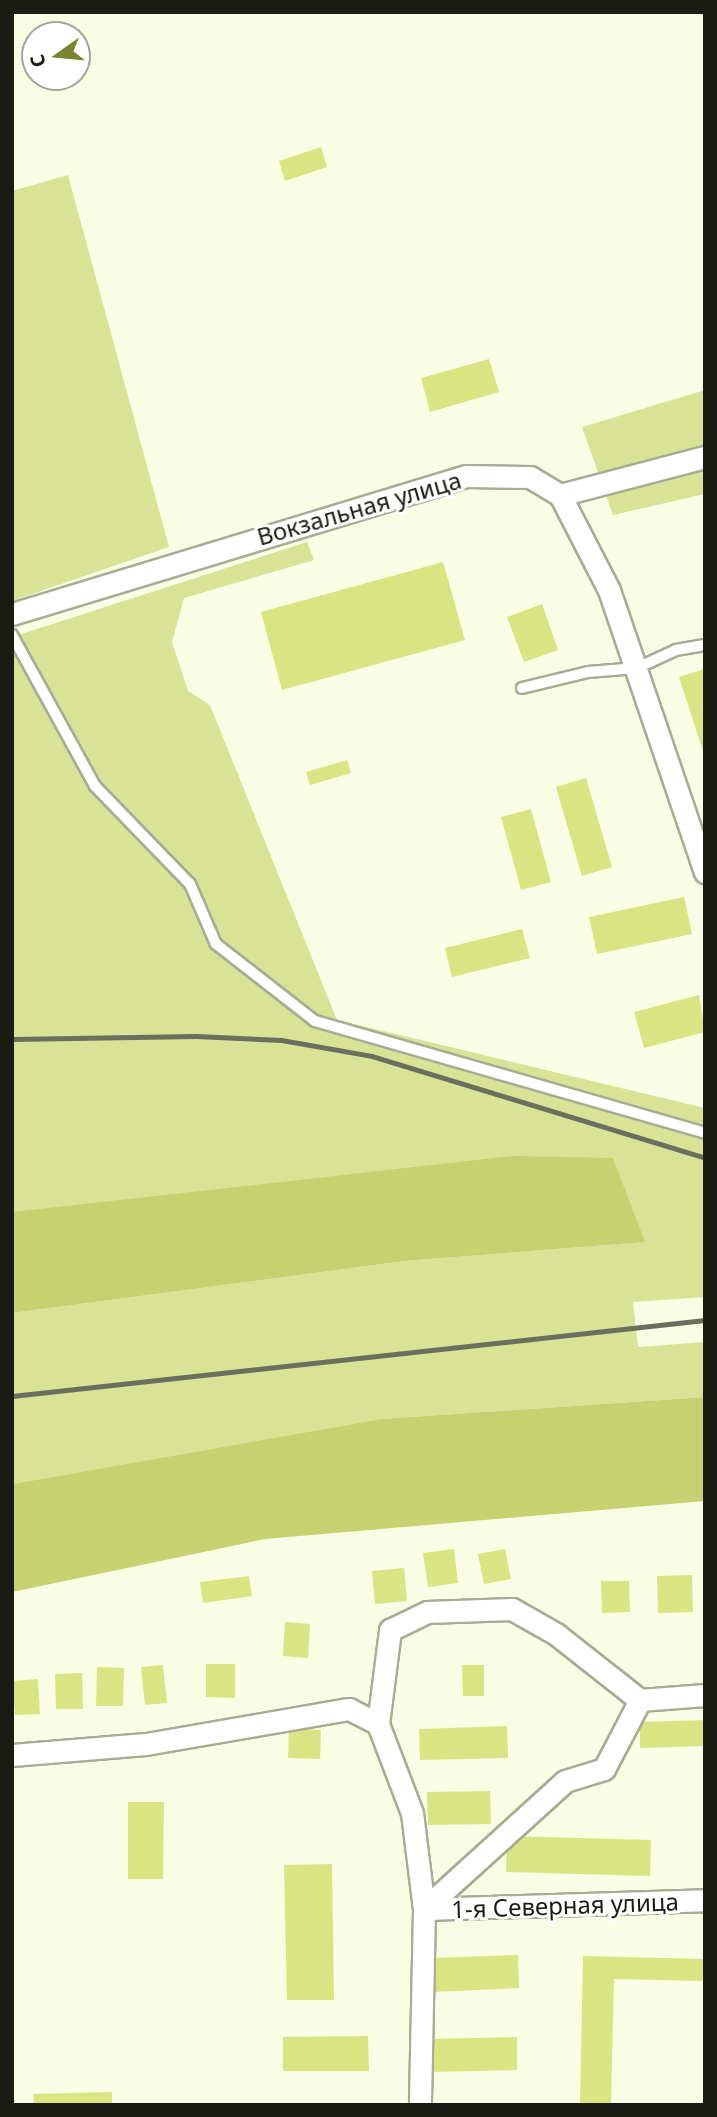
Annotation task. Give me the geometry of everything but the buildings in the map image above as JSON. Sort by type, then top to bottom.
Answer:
[{"type":"street","points":[[705,457],[560,495],[609,590],[705,872]]},
{"type":"street","name":"Вокзальная улица","points":[[12,614],[467,476],[530,477],[560,495]]},
{"type":"street","points":[[420,2105],[425,1909],[412,1813],[378,1724],[390,1630],[427,1612],[512,1609],[556,1634],[640,1700],[705,1695]]},
{"type":"street","points":[[425,1909],[565,1781],[604,1769],[640,1700]]},
{"type":"street","points":[[12,1755],[146,1744],[349,1709],[378,1724]]},
{"type":"street","name":"1-я Северная улица","points":[[425,1909],[705,1900]]},
{"type":"lane","points":[[12,635],[95,786],[190,884],[216,944],[315,1021],[705,1133]]},
{"type":"lane","points":[[522,688],[588,672],[637,668],[676,650],[705,645]]},
{"type":"green space","points":[[68,175],[169,547],[12,601],[12,191]]},
{"type":"green space","points":[[705,390],[705,494],[613,515],[582,427]]},
{"type":"green space","points":[[307,542],[314,560],[184,598],[172,642],[188,691],[210,705],[337,1020],[705,1108],[705,1297],[633,1302],[638,1347],[705,1342],[705,1397],[381,1419],[12,1484],[12,1313],[405,1261],[644,1242],[12,1212],[12,637]]},
{"type":"green space","points":[[513,1156],[613,1158],[645,1242],[405,1261],[12,1313],[12,1212]]},
{"type":"green space","points":[[705,1397],[705,1501],[265,1539],[12,1592],[12,1484],[381,1419]]},
{"type":"railway","points":[[12,1039],[196,1036],[281,1040],[372,1056],[705,1158]]},
{"type":"railway","points":[[12,1396],[705,1320]]}]
